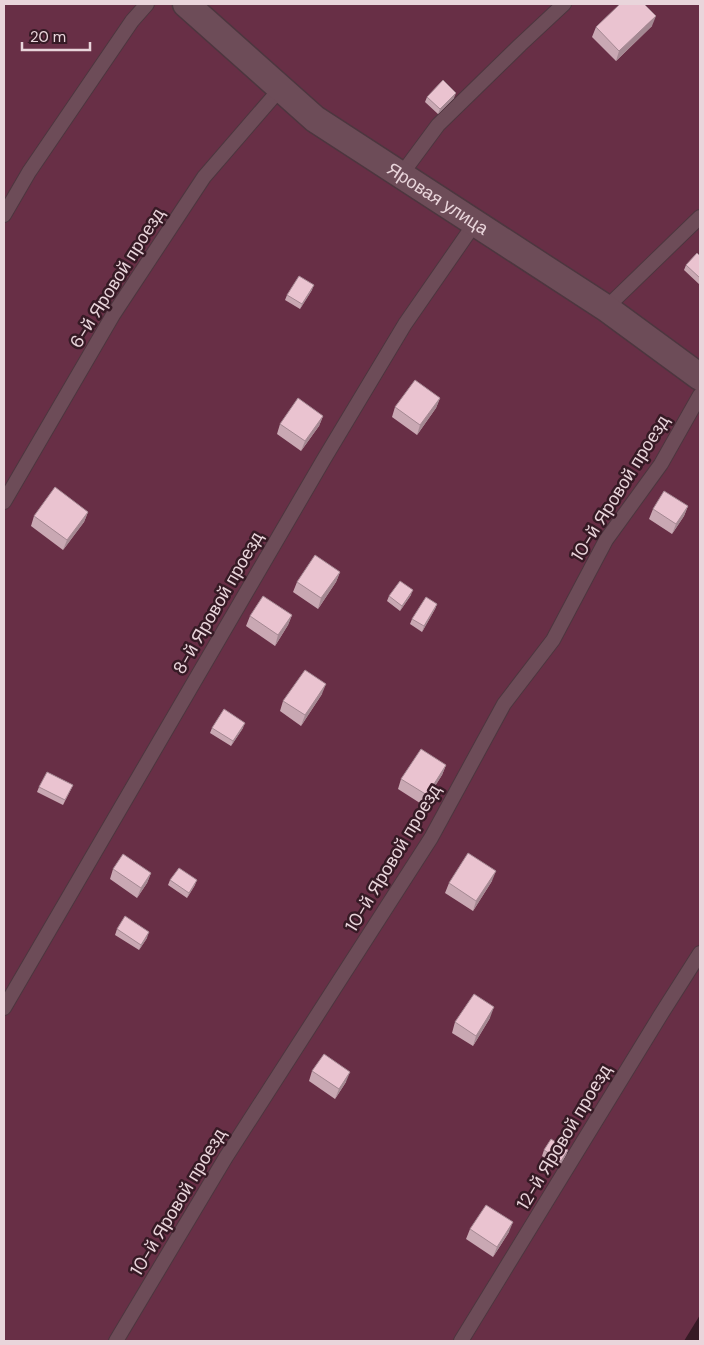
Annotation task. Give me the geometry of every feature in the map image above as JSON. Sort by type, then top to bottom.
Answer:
[{"type":"street","name":"Яровая улица","points":[[186,4],[315,119],[606,308],[700,377]]},
{"type":"lane","points":[[4,215],[29,172],[132,21],[147,4]]},
{"type":"lane","points":[[401,175],[438,126],[564,4]]},
{"type":"lane","name":"6-й Яровой проезд","points":[[4,502],[113,315],[204,177],[280,89]]},
{"type":"lane","points":[[606,308],[700,217]]},
{"type":"lane","name":"8-й Яровой проезд","points":[[4,1008],[165,730],[405,324],[475,223]]},
{"type":"lane","name":"10-й Яровой проезд","points":[[116,1341],[226,1157],[431,838],[504,704],[553,640],[606,540],[661,464],[700,395]]},
{"type":"lane","name":"12-й Яровой проезд","points":[[461,1341],[700,953]]},
{"type":"shaded area","points":[[4,4],[700,4],[700,1315],[684,1341],[4,1341]]},
{"type":"building","points":[[620,4],[644,4],[656,16],[619,51],[596,27]]},
{"type":"building","points":[[443,80],[456,93],[440,109],[427,97]]},
{"type":"building","points":[[697,253],[700,256],[700,278],[686,265]]},
{"type":"building","points":[[299,276],[314,285],[302,304],[287,295]]},
{"type":"building","points":[[415,380],[440,398],[420,425],[395,407]]},
{"type":"building","points":[[298,398],[323,416],[305,441],[280,424]]},
{"type":"building","points":[[55,487],[88,512],[67,540],[34,516]]},
{"type":"building","points":[[664,491],[688,506],[676,524],[653,509]]},
{"type":"building","points":[[315,555],[340,572],[321,598],[297,582]]},
{"type":"building","points":[[400,581],[413,590],[402,606],[389,596]]},
{"type":"building","points":[[263,596],[292,615],[278,635],[250,616]]},
{"type":"building","points":[[426,597],[437,604],[424,626],[412,619]]},
{"type":"building","points":[[305,670],[326,684],[305,715],[283,701]]},
{"type":"building","points":[[224,709],[245,723],[233,741],[212,728]]},
{"type":"building","points":[[421,749],[446,765],[427,795],[401,779]]},
{"type":"building","points":[[47,772],[73,785],[65,800],[39,787]]},
{"type":"building","points":[[468,853],[496,871],[476,901],[449,883]]},
{"type":"building","points":[[123,854],[151,873],[141,888],[113,869]]},
{"type":"building","points":[[179,868],[197,880],[189,893],[170,880]]},
{"type":"building","points":[[125,916],[149,932],[141,945],[117,929]]},
{"type":"building","points":[[474,994],[494,1007],[476,1036],[455,1022]]},
{"type":"building","points":[[324,1054],[350,1072],[339,1089],[312,1071]]},
{"type":"building","points":[[551,1139],[568,1150],[561,1161],[544,1150]]},
{"type":"building","points":[[486,1205],[513,1222],[497,1247],[470,1229]]}]
